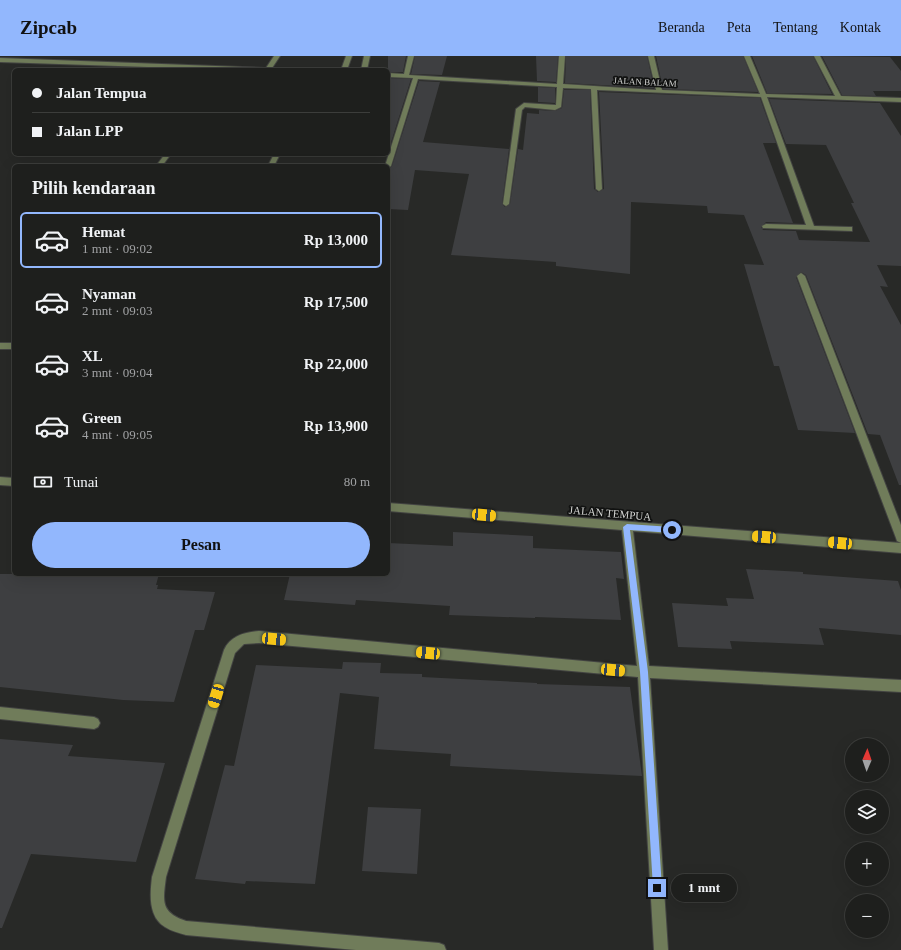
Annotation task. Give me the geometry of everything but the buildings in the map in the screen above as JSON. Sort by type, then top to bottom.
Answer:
[{"type":"street","points":[[100,63],[106,56]]},
{"type":"street","points":[[269,68],[277,56]]},
{"type":"street","points":[[345,68],[349,56]]},
{"type":"street","points":[[364,68],[367,56]]},
{"type":"street","points":[[406,77],[411,56]]},
{"type":"street","points":[[506,204],[519,109],[524,105],[554,108],[558,107],[561,87],[562,56]]},
{"type":"street","points":[[652,56],[659,92]]},
{"type":"street","points":[[747,56],[764,96],[811,228]]},
{"type":"street","points":[[817,56],[839,98]]},
{"type":"street","points":[[0,60],[210,68]]},
{"type":"street","name":"JALAN BALAM","points":[[390,75],[594,89],[900,101]]},
{"type":"street","points":[[389,164],[416,77]]},
{"type":"street","points":[[594,89],[599,189]]},
{"type":"street","points":[[766,226],[849,229]]},
{"type":"street","points":[[801,276],[901,538]]},
{"type":"street","points":[[0,346],[12,346]]},
{"type":"street","points":[[0,481],[12,482]]},
{"type":"street","name":"JALAN TEMPUA","points":[[390,507],[901,548]]},
{"type":"street","points":[[627,527],[644,672],[661,950]]},
{"type":"street","points":[[439,950],[186,928],[169,922],[160,910],[156,895],[159,877],[230,650],[233,645],[247,638],[259,637],[644,672],[901,686]]},
{"type":"street","points":[[0,713],[94,723]]},
{"type":"route","points":[[657,888],[644,672],[627,527],[672,530]]}]
